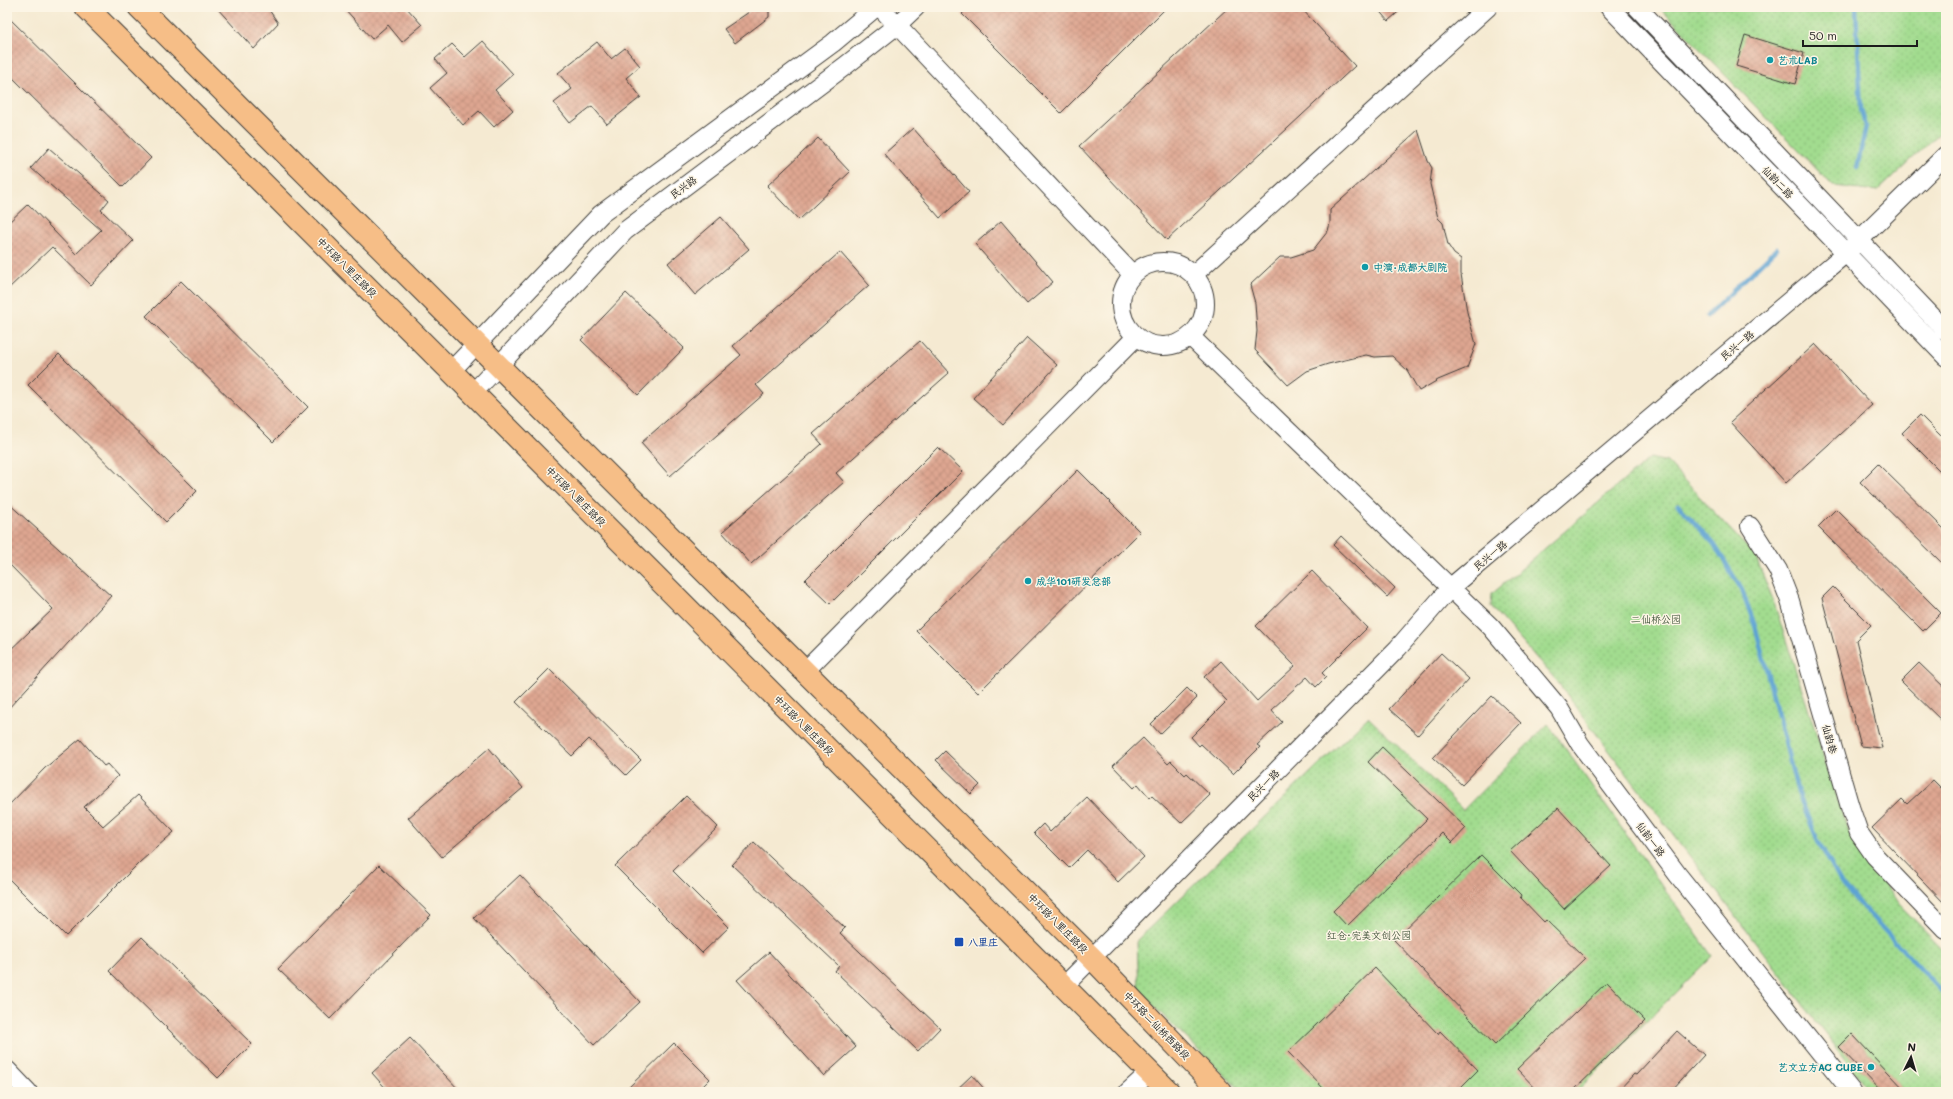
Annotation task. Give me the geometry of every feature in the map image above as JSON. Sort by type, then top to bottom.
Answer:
[{"type":"main road","name":"中环路八里庄路段","points":[[86,7],[474,393],[1064,986]]},
{"type":"main road","name":"中环路八里庄路段","points":[[139,7],[1092,958]]},
{"type":"main road","name":"中环路二仙桥西路段","points":[[1092,958],[1221,1092]]},
{"type":"main road","points":[[1064,986],[1169,1092]]},
{"type":"street","points":[[451,371],[601,214],[833,43],[876,7]]},
{"type":"street","points":[[880,7],[896,26],[1133,275]]},
{"type":"street","name":"民兴路","points":[[474,393],[625,230],[896,26],[916,7]]},
{"type":"street","points":[[1193,275],[1488,7]]},
{"type":"street","name":"仙韵二路","points":[[1609,7],[1946,357]]},
{"type":"street","name":"仙韵二路","points":[[1637,7],[1946,331]]},
{"type":"street","name":"民兴一路","points":[[1064,986],[1398,648],[1451,587],[1846,253],[1946,155]]},
{"type":"street","points":[[1156,263],[1170,263],[1182,267],[1193,275],[1200,286],[1204,298],[1204,311],[1200,325],[1190,336],[1178,344],[1164,347],[1149,344],[1136,337],[1127,326],[1121,313],[1121,298],[1125,286],[1133,275],[1144,267],[1156,263]]},
{"type":"street","name":"仙韵一路","points":[[1190,336],[1491,627],[1559,708],[1580,744],[1678,875],[1852,1092]]},
{"type":"street","points":[[805,671],[1136,337]]},
{"type":"street","name":"仙韵巷","points":[[1750,526],[1778,570],[1790,601],[1850,807],[1859,833],[1876,856],[1946,930]]},
{"type":"street","points":[[7,1070],[28,1092]]},
{"type":"street","points":[[1128,1092],[1150,1072]]},
{"type":"green space","points":[[1659,7],[1946,7],[1946,127],[1878,191],[1833,186]]},
{"type":"green space","name":"二仙桥公园","points":[[1650,458],[1667,462],[1756,557],[1775,606],[1848,832],[1899,904],[1946,952],[1946,1092],[1870,1092],[1557,681],[1491,607],[1492,594]]},
{"type":"green space","name":"红仓·完美文创公园","points":[[1368,717],[1463,810],[1548,724],[1712,956],[1576,1092],[1242,1092],[1139,992],[1137,940]]},
{"type":"building","points":[[216,7],[267,7],[278,23],[254,49]]},
{"type":"building","points":[[343,7],[406,7],[422,25],[402,42],[388,25],[372,39]]},
{"type":"building","points":[[749,7],[769,7],[769,17],[735,43],[724,29],[749,12]]},
{"type":"building","points":[[969,7],[1167,7],[1061,113],[962,14]]},
{"type":"building","points":[[1229,7],[1300,7],[1355,66],[1167,240],[1079,146]]},
{"type":"building","points":[[1376,7],[1404,7],[1388,21]]},
{"type":"building","points":[[7,16],[151,158],[123,187],[7,72]]},
{"type":"building","name":"艺术LAB","points":[[1745,35],[1804,53],[1795,84],[1736,66]]},
{"type":"building","points":[[483,41],[513,74],[495,90],[513,110],[494,127],[479,111],[463,125],[430,88],[447,73],[435,59],[452,44],[465,57]]},
{"type":"building","points":[[597,42],[611,59],[625,48],[640,66],[626,78],[641,97],[607,124],[592,106],[570,123],[554,103],[572,89],[558,73]]},
{"type":"building","points":[[913,128],[969,192],[940,218],[884,154]]},
{"type":"building","name":"中演·成都大剧院","points":[[1418,130],[1428,161],[1432,168],[1430,184],[1438,218],[1443,223],[1448,245],[1454,254],[1461,259],[1461,274],[1467,312],[1476,344],[1467,368],[1438,380],[1419,391],[1407,370],[1392,356],[1375,357],[1366,355],[1328,364],[1307,371],[1288,385],[1255,350],[1257,331],[1255,303],[1250,285],[1280,257],[1291,257],[1313,250],[1328,231],[1330,223],[1330,210]]},
{"type":"building","points":[[818,138],[850,172],[799,220],[767,186]]},
{"type":"building","points":[[49,148],[109,200],[101,210],[133,241],[91,285],[52,247],[7,290],[7,224],[28,204],[76,254],[101,230],[31,168]]},
{"type":"building","points":[[721,217],[749,249],[695,295],[668,263]]},
{"type":"building","points":[[1001,221],[1053,282],[1027,304],[975,244]]},
{"type":"building","points":[[840,252],[869,285],[756,385],[764,394],[670,476],[641,443],[741,355],[733,346]]},
{"type":"building","points":[[181,281],[308,407],[273,442],[146,316]]},
{"type":"building","points":[[626,293],[684,348],[638,395],[581,340]]},
{"type":"building","points":[[1027,338],[1057,365],[1003,425],[973,398]]},
{"type":"building","points":[[920,341],[949,373],[836,473],[844,482],[751,564],[722,532],[822,444],[813,434]]},
{"type":"building","points":[[1815,344],[1872,405],[1786,483],[1730,422]]},
{"type":"building","points":[[59,354],[197,491],[166,522],[28,385]]},
{"type":"building","points":[[1920,415],[1946,441],[1946,477],[1902,433]]},
{"type":"building","points":[[938,447],[963,471],[830,604],[805,580]]},
{"type":"building","points":[[1878,464],[1946,531],[1946,567],[1860,482]]},
{"type":"building","name":"成华101研发总部","points":[[1078,470],[1140,532],[978,693],[916,631]]},
{"type":"building","points":[[7,502],[111,596],[7,710],[7,653],[53,609],[7,562]]},
{"type":"building","points":[[1836,509],[1941,613],[1923,631],[1818,527]]},
{"type":"building","points":[[1341,536],[1395,588],[1387,597],[1333,545]]},
{"type":"building","points":[[1312,571],[1367,628],[1322,673],[1326,677],[1316,687],[1307,677],[1271,710],[1282,722],[1257,745],[1260,747],[1233,774],[1201,744],[1199,746],[1191,737],[1227,701],[1204,677],[1221,661],[1257,701],[1295,666],[1256,626]]},
{"type":"building","points":[[1833,587],[1871,625],[1856,640],[1882,748],[1861,746],[1822,598]]},
{"type":"building","points":[[1441,653],[1469,679],[1418,735],[1389,709]]},
{"type":"building","points":[[1919,663],[1946,689],[1946,725],[1901,681]]},
{"type":"building","points":[[549,669],[641,760],[626,775],[589,739],[572,756],[516,702]]},
{"type":"building","points":[[1187,688],[1197,698],[1160,734],[1151,724]]},
{"type":"building","points":[[1492,696],[1521,723],[1462,785],[1433,758]]},
{"type":"building","points":[[1143,738],[1168,764],[1171,761],[1185,775],[1187,773],[1210,795],[1181,823],[1152,796],[1150,798],[1138,784],[1134,788],[1113,766]]},
{"type":"building","points":[[80,739],[104,766],[107,764],[118,776],[84,807],[103,826],[138,795],[174,832],[140,862],[66,936],[7,877],[7,807],[45,768]]},
{"type":"building","points":[[1382,747],[1466,828],[1452,843],[1442,833],[1347,926],[1333,911],[1427,819],[1368,762]]},
{"type":"building","points":[[489,748],[523,788],[442,857],[408,818]]},
{"type":"building","points":[[945,751],[980,785],[971,794],[936,760]]},
{"type":"building","points":[[1933,780],[1946,793],[1946,905],[1872,828],[1902,799],[1907,804]]},
{"type":"building","points":[[686,796],[718,827],[673,871],[729,927],[702,953],[615,866]]},
{"type":"building","points":[[1087,797],[1144,857],[1118,882],[1087,850],[1069,868],[1034,833],[1043,824],[1050,832]]},
{"type":"building","points":[[1558,808],[1611,866],[1564,909],[1510,851]]},
{"type":"building","points":[[754,842],[845,928],[840,933],[940,1028],[918,1051],[835,971],[839,966],[732,865]]},
{"type":"building","points":[[1481,855],[1521,895],[1520,897],[1544,922],[1546,920],[1585,958],[1495,1045],[1394,940]]},
{"type":"building","points":[[379,865],[431,915],[330,1019],[278,969]]},
{"type":"building","points":[[520,875],[640,1002],[594,1045],[474,918]]},
{"type":"building","points":[[142,937],[252,1044],[218,1078],[109,971]]},
{"type":"building","points":[[769,952],[856,1047],[824,1076],[737,980]]},
{"type":"building","points":[[1375,968],[1438,1034],[1440,1031],[1478,1070],[1456,1092],[1327,1092],[1288,1052]]},
{"type":"building","points":[[1607,982],[1645,1021],[1572,1092],[1539,1092],[1517,1069]]},
{"type":"building","points":[[1677,1031],[1704,1055],[1670,1092],[1617,1092],[1634,1074],[1636,1075]]},
{"type":"building","name":"艺文立方AC CUBE","points":[[1852,1034],[1907,1092],[1882,1092],[1839,1047]]},
{"type":"building","points":[[410,1038],[461,1092],[389,1092],[372,1073]]},
{"type":"building","points":[[674,1043],[710,1079],[697,1092],[624,1092]]},
{"type":"building","points":[[972,1075],[987,1092],[954,1092]]},
{"type":"waterway","points":[[1856,7],[1861,110],[1866,126],[1857,168]]},
{"type":"waterway","points":[[1707,316],[1776,249]]},
{"type":"waterway","points":[[1678,505],[1714,544],[1742,590],[1756,629],[1798,793],[1818,841],[1843,886],[1946,996]]},
{"type":"place","name":"艺术LAB","points":[[1770,60]]},
{"type":"place","name":"中演·成都大剧院","points":[[1365,267]]},
{"type":"place","name":"成华101研发总部","points":[[1028,581]]},
{"type":"place","name":"八里庄","points":[[959,942]]},
{"type":"place","name":"艺文立方AC CUBE","points":[[1871,1067]]}]
